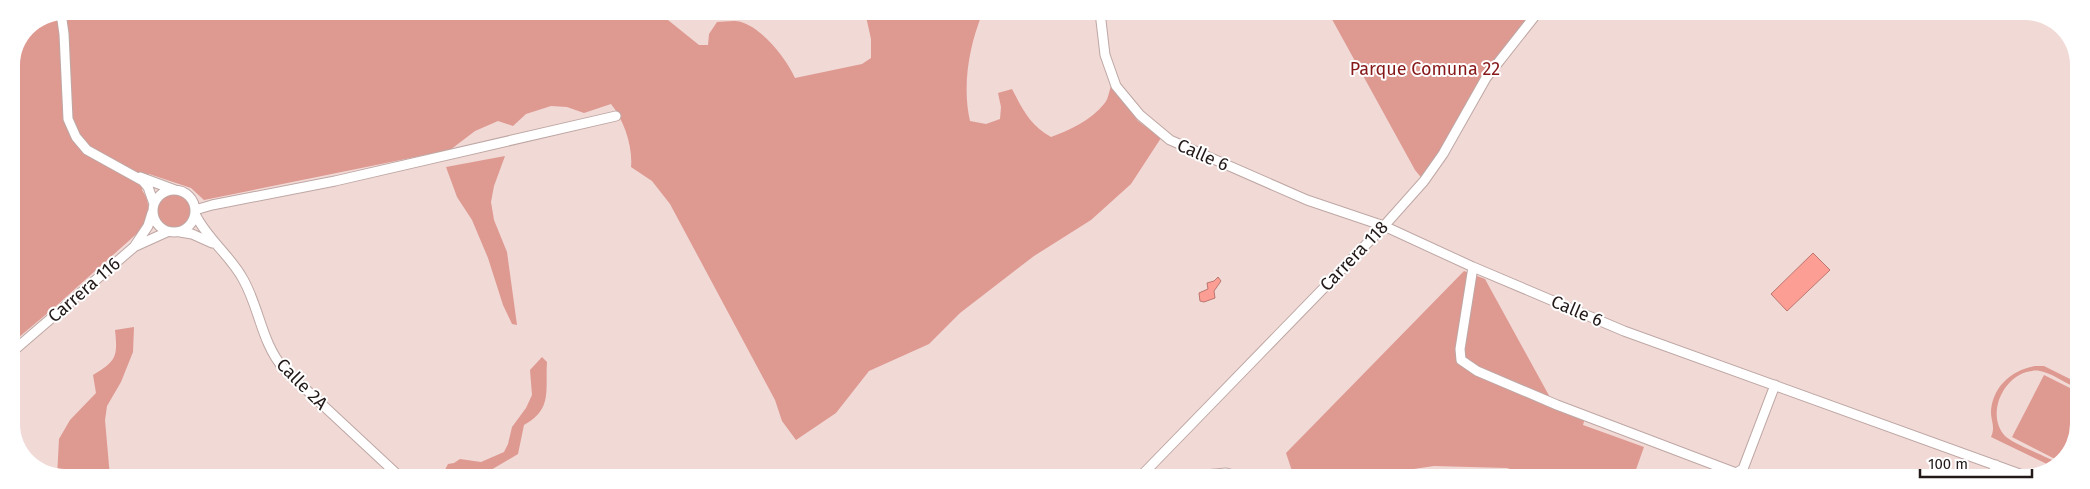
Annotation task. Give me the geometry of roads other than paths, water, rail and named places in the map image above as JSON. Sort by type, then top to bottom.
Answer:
[{"type":"street","points":[[61,20],[64,34],[68,119],[76,136],[88,150],[135,176],[186,193],[195,209],[190,226],[180,232],[167,232],[157,225],[148,187],[135,176]]},
{"type":"street","name":"Calle 6","points":[[1101,20],[1105,55],[1116,86],[1140,115],[1170,140],[1307,200],[1384,226],[1473,268],[1624,331],[2007,469]]},
{"type":"street","name":"Carrera 118","points":[[1149,469],[1384,226],[1424,181],[1443,154],[1486,78],[1532,20]]},
{"type":"street","points":[[195,209],[345,178],[616,116]]},
{"type":"street","points":[[153,209],[160,195],[174,190]]},
{"type":"street","name":"Carrera 116","points":[[20,345],[134,247],[148,226],[153,209]]},
{"type":"street","name":"Calle 2A","points":[[195,209],[216,246],[235,267],[243,280],[273,356],[284,369],[391,469]]},
{"type":"street","name":"Carrera 116","points":[[134,247],[167,232]]},
{"type":"street","name":"Calle 2A","points":[[180,232],[207,240],[216,246]]},
{"type":"street","points":[[1473,268],[1460,348],[1461,360],[1477,371],[1566,408],[1726,469]]},
{"type":"street","points":[[1743,469],[1775,385]]},
{"type":"street","points":[[1994,469],[1996,465]]},
{"type":"park label","name":"Parque Comuna 22","points":[[1425,69]]}]
